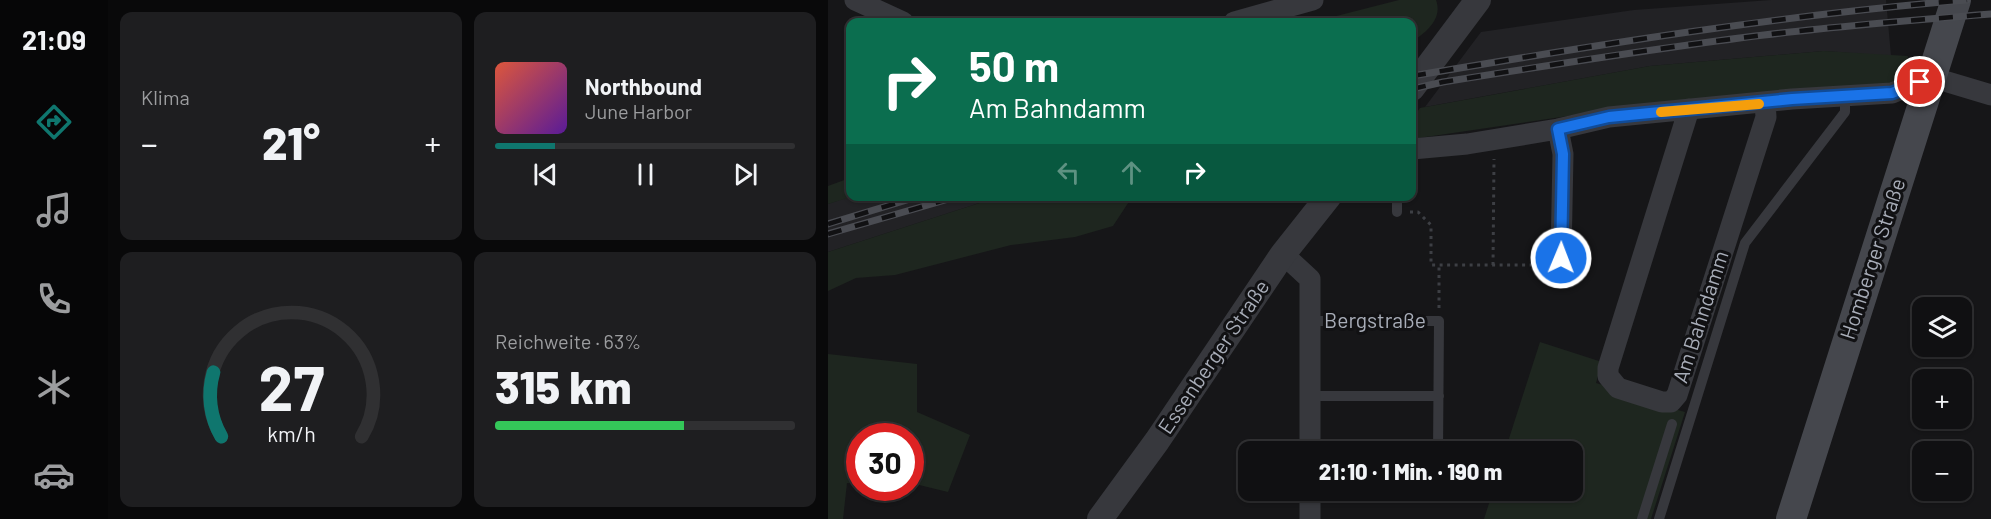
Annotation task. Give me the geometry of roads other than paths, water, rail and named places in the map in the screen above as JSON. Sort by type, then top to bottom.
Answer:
[{"type":"main road","name":"Homberger Straße","points":[[1791,519],[1956,0]]},
{"type":"street","points":[[855,0],[894,18]]},
{"type":"street","points":[[1242,18],[1266,5],[1313,0]]},
{"type":"street","points":[[1416,83],[1478,0]]},
{"type":"street","points":[[1416,149],[1558,129],[1609,117],[1892,93],[1931,78],[1991,95]]},
{"type":"street","name":"Am Bahndamm","points":[[1689,109],[1608,368],[1608,375],[1618,388],[1662,402],[1671,402],[1677,395],[1766,117],[1765,103]]},
{"type":"street","points":[[1558,129],[1563,154],[1561,258]]},
{"type":"street","name":"Essenberger Straße","points":[[1100,519],[1157,441],[1283,254],[1325,201]]},
{"type":"street","name":"Bergstraße","points":[[1283,254],[1310,279],[1310,441]]},
{"type":"street","points":[[1310,501],[1310,519]]},
{"type":"lane","points":[[1659,519],[1745,243],[1845,112],[1845,96]]},
{"type":"lane","points":[[1396,201],[1396,212]]},
{"type":"lane","name":"Bergstraße","points":[[1310,321],[1438,321],[1438,441]]},
{"type":"lane","points":[[1310,396],[1439,396]]},
{"type":"lane","points":[[1642,519],[1672,424]]},
{"type":"railway","points":[[1416,75],[1758,22],[1967,0]]},
{"type":"railway","points":[[1416,88],[1523,69],[1724,40],[1849,26],[1991,14]]},
{"type":"railway","points":[[828,224],[904,201]]},
{"type":"railway","points":[[828,234],[942,201]]}]
